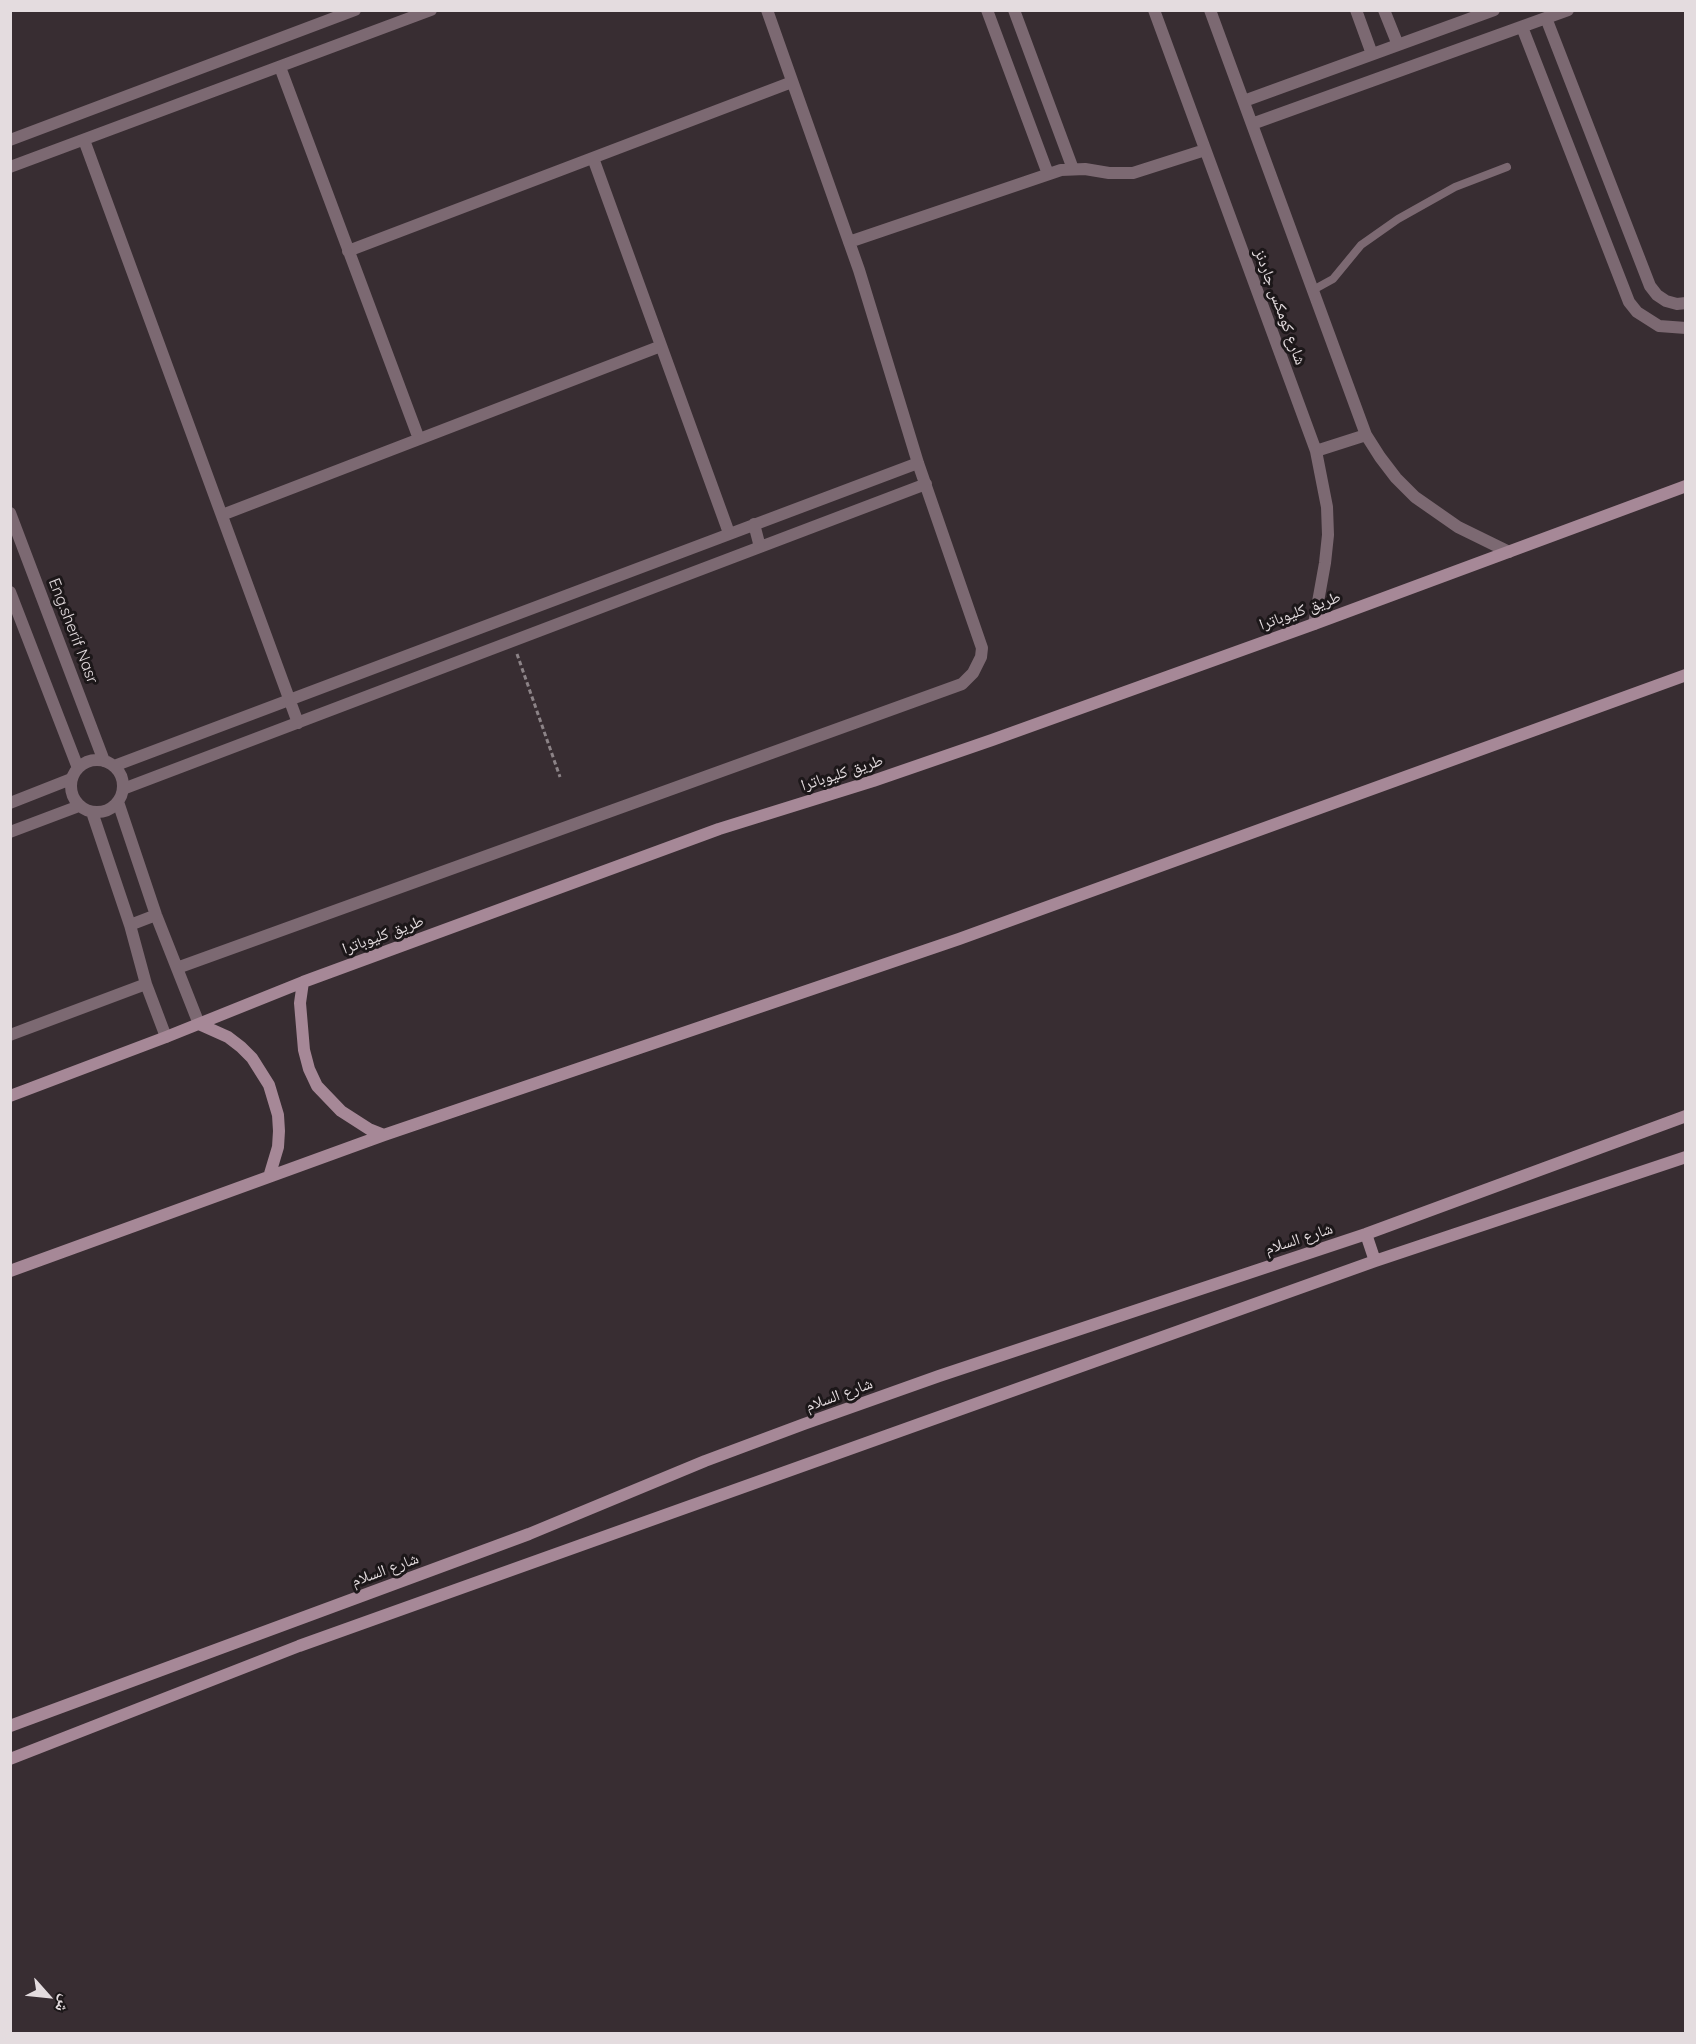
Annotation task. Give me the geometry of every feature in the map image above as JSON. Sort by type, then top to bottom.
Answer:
[{"type":"main road","name":"طريق كليوباترا","points":[[10,1096],[166,1038],[303,982],[719,829],[873,781],[970,747],[1314,624],[1686,486]]},
{"type":"main road","points":[[10,1271],[384,1135],[969,935],[1686,675]]},
{"type":"main road","points":[[303,982],[300,1003],[304,1050],[317,1086],[341,1111],[369,1129],[384,1135]]},
{"type":"main road","points":[[199,1024],[228,1037],[241,1047],[252,1058],[269,1085],[278,1115],[279,1131],[278,1147],[269,1177]]},
{"type":"main road","name":"شارع السلام","points":[[10,1726],[529,1534],[705,1461],[804,1424],[939,1376],[1366,1234],[1686,1116]]},
{"type":"main road","points":[[10,1759],[299,1646],[1375,1261],[1686,1157]]},
{"type":"main road","points":[[1366,1234],[1375,1261]]},
{"type":"street","points":[[10,140],[355,10]]},
{"type":"street","points":[[10,167],[430,10]]},
{"type":"street","points":[[177,968],[962,684],[977,667],[982,648],[918,463],[849,242],[767,10]]},
{"type":"street","points":[[987,10],[1048,174]]},
{"type":"street","points":[[1014,10],[1073,169]]},
{"type":"street","name":"شارع كومكس جاردنز","points":[[1154,10],[1316,452],[1327,507],[1328,535],[1314,624]]},
{"type":"street","points":[[1210,10],[1366,435],[1385,464],[1414,497],[1458,527],[1509,552]]},
{"type":"street","points":[[1356,10],[1372,54]]},
{"type":"street","points":[[1384,10],[1398,45]]},
{"type":"street","points":[[1244,101],[1494,10]]},
{"type":"street","points":[[1252,124],[1568,10]]},
{"type":"street","points":[[1545,18],[1650,286],[1666,301],[1677,304],[1686,303]]},
{"type":"street","points":[[1522,27],[1629,302],[1637,312],[1659,326],[1686,328]]},
{"type":"street","points":[[280,67],[419,439]]},
{"type":"street","points":[[348,251],[792,82]]},
{"type":"street","points":[[84,140],[298,723]]},
{"type":"street","points":[[849,242],[1048,174],[1073,169],[1133,173],[1205,150]]},
{"type":"street","points":[[592,158],[729,533]]},
{"type":"street","points":[[222,515],[661,346]]},
{"type":"street","points":[[1316,452],[1366,435]]},
{"type":"street","points":[[109,763],[121,774],[123,789],[118,802],[106,811],[92,812],[79,806],[72,797],[71,780],[78,768],[93,760],[109,763],[290,701],[918,463]]},
{"type":"street","points":[[123,789],[926,484]]},
{"type":"street","name":"Eng.sherif Nasr","points":[[10,513],[109,763]]},
{"type":"street","points":[[754,524],[760,547]]},
{"type":"street","points":[[11,597],[78,768]]},
{"type":"street","points":[[10,803],[71,780]]},
{"type":"street","points":[[118,802],[156,915],[199,1024]]},
{"type":"street","points":[[10,832],[79,806]]},
{"type":"street","points":[[92,812],[130,925],[146,984],[166,1038]]},
{"type":"street","points":[[130,925],[156,915]]},
{"type":"street","points":[[10,1035],[146,984]]},
{"type":"lane","points":[[1313,290],[1333,279],[1361,245],[1398,219],[1455,187],[1507,166]]},
{"type":"path","points":[[512,641],[560,777]]}]
